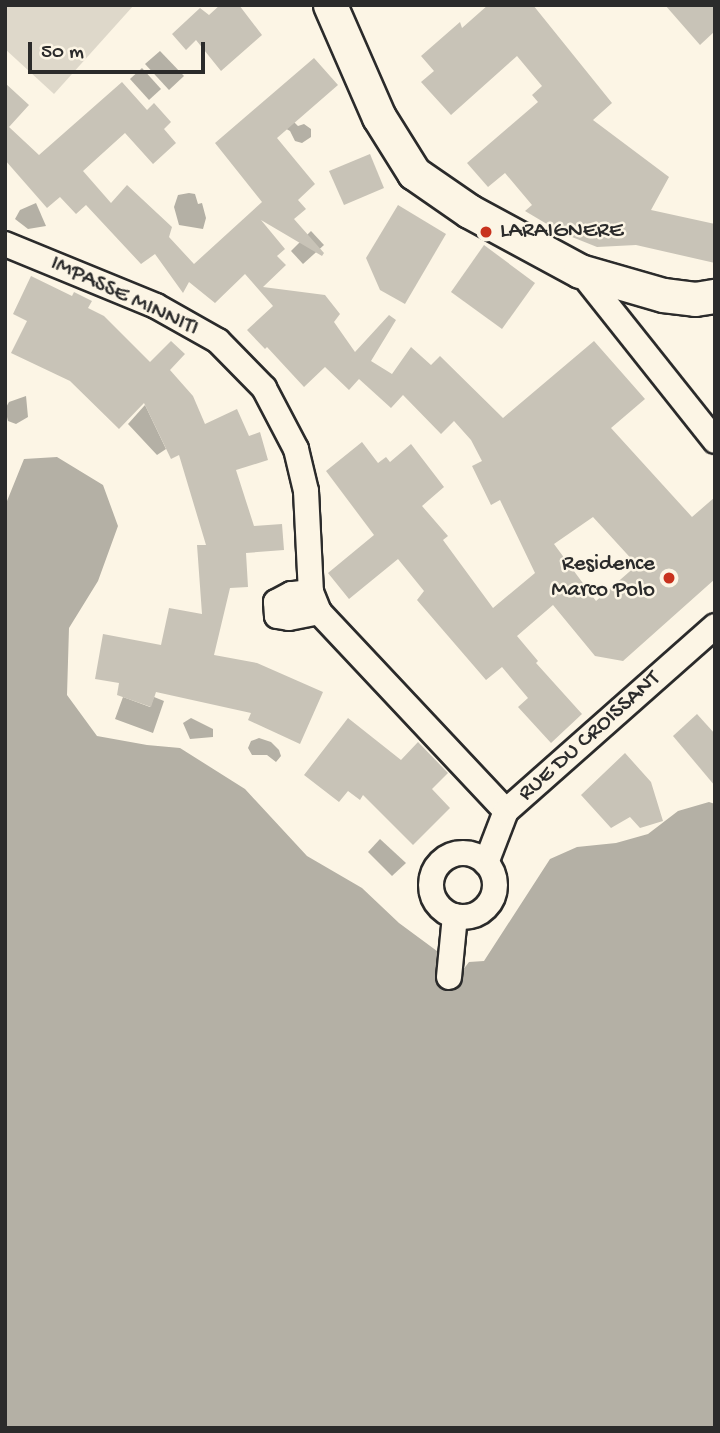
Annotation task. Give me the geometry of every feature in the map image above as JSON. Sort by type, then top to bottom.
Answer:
[{"type":"street","points":[[330,5],[379,117],[414,173],[469,211],[580,271],[663,295],[695,299],[715,296]]},
{"type":"street","name":"IMPASSE MINNITI","points":[[5,244],[156,306],[218,341],[264,388],[296,449],[306,491],[315,602],[506,811]]},
{"type":"street","points":[[580,271],[715,441]]},
{"type":"street","name":"RUE DU CROISSANT","points":[[486,863],[506,811],[715,626]]},
{"type":"street","points":[[463,853],[477,856],[486,863],[495,883],[489,904],[469,916],[455,916],[436,902],[432,891],[432,876],[437,866],[452,855],[463,853]]},
{"type":"street","points":[[449,977],[455,916]]},
{"type":"shaded area","points":[[5,5],[134,5],[54,94],[5,49]]},
{"type":"shaded area","points":[[160,51],[184,76],[169,90],[145,64]]},
{"type":"shaded area","points":[[142,68],[161,89],[149,100],[130,79]]},
{"type":"shaded area","points":[[291,119],[298,126],[304,124],[311,129],[311,137],[302,143],[295,141],[290,131],[281,126]]},
{"type":"shaded area","points":[[195,194],[198,204],[202,203],[206,218],[203,229],[179,225],[174,207],[178,195]]},
{"type":"shaded area","points":[[36,203],[46,226],[28,229],[15,219],[20,210]]},
{"type":"shaded area","points":[[311,231],[324,245],[303,264],[291,251]]},
{"type":"shaded area","points":[[26,396],[28,417],[16,424],[8,421],[5,409],[9,402]]},
{"type":"shaded area","points":[[145,405],[166,449],[157,455],[128,424]]},
{"type":"shaded area","points":[[57,457],[103,485],[118,526],[98,581],[69,628],[67,695],[97,736],[180,748],[245,789],[307,856],[362,888],[399,923],[441,954],[459,975],[469,962],[484,961],[550,859],[577,847],[616,843],[648,834],[678,811],[709,802],[715,804],[715,1428],[5,1428],[5,506],[24,459]]},
{"type":"shaded area","points":[[123,697],[150,707],[154,697],[164,701],[153,733],[115,719]]},
{"type":"shaded area","points":[[191,718],[213,729],[213,737],[190,739],[183,723]]},
{"type":"shaded area","points":[[259,738],[271,742],[279,750],[281,756],[276,762],[267,755],[252,755],[248,748],[251,741]]},
{"type":"shaded area","points":[[380,839],[406,863],[392,876],[368,852]]},
{"type":"building","points":[[220,5],[239,5],[262,35],[221,71],[196,40],[186,50],[172,34],[200,8],[209,15]]},
{"type":"building","points":[[488,5],[533,5],[612,103],[593,120],[669,177],[651,210],[715,224],[715,263],[636,245],[597,247],[562,233],[525,211],[532,205],[505,173],[488,187],[467,163],[538,102],[532,95],[542,86],[517,56],[451,115],[421,82],[434,71],[421,56],[460,22],[462,28]]},
{"type":"building","points":[[665,5],[715,5],[715,31],[700,45]]},
{"type":"building","points":[[314,58],[338,85],[277,138],[315,184],[298,200],[306,209],[294,219],[324,253],[322,256],[261,220],[285,249],[277,256],[286,265],[263,287],[325,295],[340,314],[334,322],[355,352],[389,315],[396,320],[371,361],[392,374],[411,347],[431,365],[440,356],[503,418],[594,341],[645,399],[611,428],[692,517],[715,497],[715,579],[623,661],[595,656],[553,605],[517,636],[538,661],[536,663],[582,714],[551,743],[518,707],[528,698],[502,667],[486,680],[417,600],[424,591],[398,559],[349,599],[328,573],[374,535],[326,471],[362,442],[378,463],[386,457],[390,462],[411,444],[444,487],[422,506],[448,536],[443,540],[493,608],[535,573],[500,500],[491,505],[472,466],[482,461],[471,440],[454,421],[441,434],[403,395],[391,408],[359,379],[349,390],[325,367],[304,387],[267,347],[265,349],[247,330],[273,306],[245,274],[215,303],[189,282],[183,293],[155,254],[141,264],[86,205],[76,214],[60,197],[47,208],[5,160],[5,83],[29,105],[9,127],[39,155],[122,82],[147,110],[154,103],[171,122],[164,129],[176,143],[153,164],[125,133],[83,171],[111,203],[127,185],[172,227],[169,237],[194,264],[262,202],[215,143]],"holes":[[[593,517],[637,565],[596,601],[554,544]]]},
{"type":"building","points":[[370,154],[384,188],[344,205],[329,171]]},
{"type":"building","points":[[398,205],[446,234],[405,304],[380,290],[366,258]]},
{"type":"building","points":[[484,245],[535,283],[502,329],[451,292]]},
{"type":"building","points":[[31,276],[72,296],[74,292],[92,301],[88,308],[104,316],[150,362],[171,341],[185,354],[170,370],[193,396],[205,424],[237,409],[249,436],[260,432],[268,460],[236,470],[254,526],[282,524],[284,550],[246,553],[248,587],[230,588],[214,655],[257,663],[323,692],[300,744],[248,720],[251,713],[156,692],[151,707],[117,695],[119,683],[95,679],[103,634],[161,645],[169,608],[202,614],[197,545],[206,545],[179,455],[171,459],[144,403],[119,429],[70,381],[11,353],[27,321],[13,314]]},
{"type":"building","points":[[697,714],[715,734],[715,786],[673,736]]},
{"type":"building","points":[[348,718],[401,760],[418,742],[448,773],[432,789],[450,808],[413,845],[363,795],[360,800],[348,791],[339,802],[304,775]]},
{"type":"building","points":[[625,753],[651,782],[663,821],[640,828],[630,817],[611,828],[581,795]]},
{"type":"place","name":"LARAIGNERE","points":[[486,232]]},
{"type":"place","name":"Residence Marco Polo","points":[[669,578]]}]
